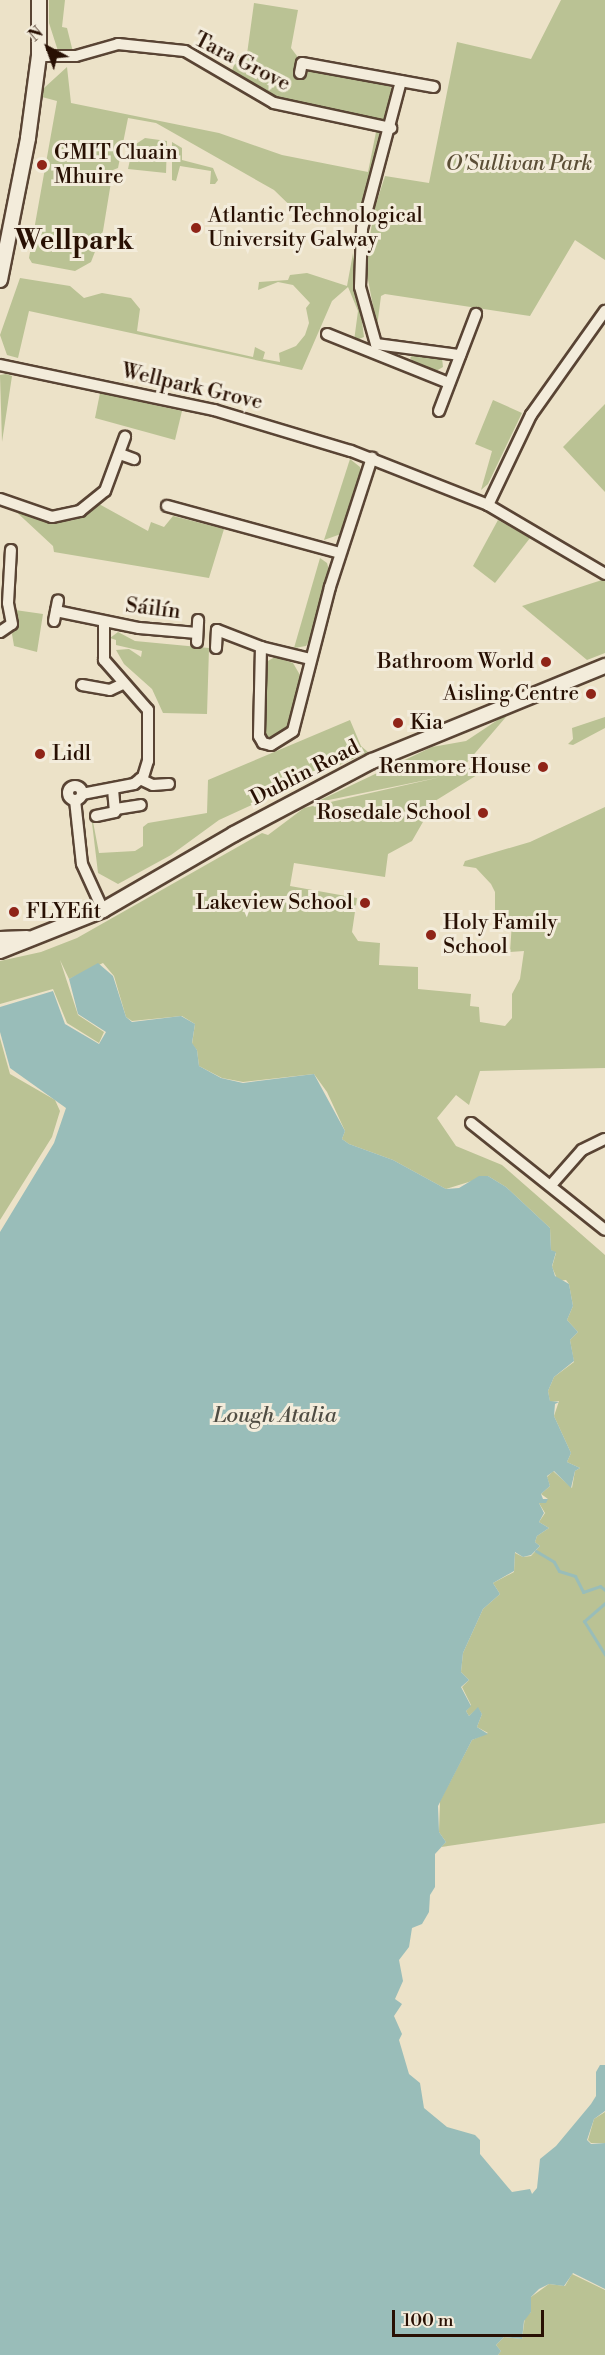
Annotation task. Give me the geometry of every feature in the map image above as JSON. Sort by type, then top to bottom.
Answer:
[{"type":"main road","points":[[0,280],[28,138],[39,56],[39,0]]},
{"type":"main road","name":"Dublin Road","points":[[0,951],[103,909],[234,834],[372,761],[522,697],[605,666]]},
{"type":"main road","name":"Dublin Road","points":[[0,939],[35,938]]},
{"type":"street","name":"Tara Grove","points":[[39,56],[76,56],[118,44],[185,51],[274,103],[391,128]]},
{"type":"street","name":"Tara Grove","points":[[300,73],[302,63],[434,87]]},
{"type":"street","points":[[374,348],[358,265],[362,229],[391,128],[401,81]]},
{"type":"street","points":[[488,505],[537,405],[605,311]]},
{"type":"street","points":[[439,411],[476,314]]},
{"type":"street","points":[[327,334],[374,348],[449,383]]},
{"type":"street","points":[[374,348],[460,355]]},
{"type":"street","name":"Wellpark Grove","points":[[0,365],[214,410],[372,458],[488,505],[605,574]]},
{"type":"street","points":[[0,499],[46,516],[72,514],[101,496],[125,437]]},
{"type":"street","points":[[120,454],[134,459]]},
{"type":"street","points":[[261,647],[259,736],[266,744],[283,741],[293,731],[310,659],[340,553],[372,458]]},
{"type":"street","points":[[166,506],[340,553]]},
{"type":"street","points":[[0,632],[12,624],[8,603],[11,550]]},
{"type":"street","name":"Sáilín","points":[[56,611],[104,622],[197,637],[198,620]]},
{"type":"street","name":"Sáilín","points":[[104,622],[102,654],[123,684],[148,710],[148,760],[140,779]]},
{"type":"street","points":[[216,648],[217,630],[261,647],[310,659]]},
{"type":"street","points":[[82,685],[110,690],[123,684]]},
{"type":"street","points":[[103,909],[82,864],[79,797],[113,789],[140,779],[153,785],[169,784]]},
{"type":"street","points":[[113,789],[116,809]]},
{"type":"street","points":[[96,816],[112,814],[116,809],[141,805]]},
{"type":"street","points":[[471,1123],[552,1184],[605,1230]]},
{"type":"street","points":[[552,1184],[582,1150],[605,1140]]},
{"type":"green space","points":[[49,0],[65,0],[62,27],[67,28],[73,52],[58,51],[49,23]]},
{"type":"green space","name":"O'Sullivan Park","points":[[561,0],[605,0],[605,260],[575,240],[530,316],[385,294],[381,296],[377,327],[365,264],[375,207],[385,176],[429,183],[457,42],[531,59]]},
{"type":"green space","points":[[254,3],[298,10],[291,48],[297,56],[295,76],[303,78],[310,70],[389,85],[393,91],[387,118],[381,121],[305,109],[266,96],[231,73],[238,55],[247,54]]},
{"type":"green space","points":[[67,67],[71,103],[219,133],[282,155],[368,172],[376,132],[381,134],[361,214],[326,209],[319,217],[306,221],[274,190],[156,123],[128,118],[118,168],[113,170],[103,231],[91,262],[75,271],[32,263],[29,258],[57,101],[42,97],[44,88]]},
{"type":"green space","points":[[145,138],[167,141],[166,173],[128,169],[133,146]]},
{"type":"green space","points":[[172,142],[182,148],[182,160],[213,168],[218,180],[215,184],[210,184],[211,171],[180,166],[176,181],[172,180]]},
{"type":"green space","points":[[353,253],[364,337],[354,341],[358,311],[348,287],[332,301],[302,370],[29,311],[18,358],[7,355],[0,335],[20,278],[70,286],[84,298],[102,293],[131,298],[140,309],[137,331],[253,357],[255,347],[265,352],[263,359],[280,362],[279,353],[296,346],[305,335],[309,323],[306,308],[310,303],[293,285],[278,282],[258,290],[259,282],[288,280],[290,275],[307,273],[347,286]]},
{"type":"green space","points":[[414,353],[442,358],[443,367],[436,371],[415,364],[410,358]]},
{"type":"green space","points":[[0,375],[12,376],[2,442]]},
{"type":"green space","points":[[100,393],[182,411],[175,440],[95,418]]},
{"type":"green space","points":[[493,400],[522,413],[488,484],[481,490],[492,451],[475,444]]},
{"type":"green space","points":[[605,404],[605,492],[563,447]]},
{"type":"green space","points":[[350,459],[360,467],[360,478],[341,534],[324,540]]},
{"type":"green space","points":[[99,504],[148,531],[151,522],[164,527],[173,516],[224,529],[209,578],[54,552],[53,546],[11,507],[52,523],[74,520]]},
{"type":"green space","points":[[498,520],[530,538],[495,583],[473,566]]},
{"type":"green space","points":[[320,558],[327,563],[329,570],[309,641],[306,646],[294,648]]},
{"type":"green space","points":[[605,579],[605,653],[587,660],[522,606]]},
{"type":"green space","points":[[15,610],[43,614],[37,652],[14,646],[12,634],[18,619]]},
{"type":"green space","points":[[118,632],[135,641],[209,648],[207,714],[163,713],[152,689],[124,664],[116,650],[129,649],[141,657],[142,651],[116,645],[116,640],[110,638]]},
{"type":"green space","points":[[275,657],[293,663],[300,675],[289,727],[285,734],[270,740],[264,736],[266,662]]},
{"type":"green space","points":[[511,711],[464,766],[466,765],[477,775],[435,801],[412,841],[388,854],[385,877],[294,863],[290,886],[357,898],[352,932],[358,941],[380,943],[379,965],[418,967],[418,989],[471,994],[470,1006],[479,1007],[480,1022],[505,1026],[512,1018],[512,994],[520,979],[524,951],[510,952],[512,922],[495,919],[495,892],[491,884],[476,868],[463,866],[465,861],[530,842],[605,807],[605,1068],[480,1071],[469,1105],[456,1095],[437,1118],[456,1146],[502,1165],[605,1255],[605,1823],[441,1847],[446,1842],[439,1832],[440,1801],[472,1740],[488,1733],[477,1727],[482,1714],[478,1708],[469,1716],[466,1711],[471,1705],[462,1687],[469,1680],[461,1672],[463,1653],[483,1609],[500,1594],[493,1583],[514,1572],[515,1553],[523,1557],[531,1556],[540,1546],[535,1542],[537,1536],[549,1528],[539,1522],[545,1513],[539,1503],[548,1499],[541,1494],[550,1486],[547,1477],[553,1471],[572,1488],[575,1471],[580,1468],[567,1462],[571,1453],[554,1416],[559,1401],[550,1402],[548,1391],[554,1377],[574,1362],[570,1340],[578,1332],[567,1320],[573,1306],[569,1284],[566,1280],[558,1281],[552,1267],[556,1253],[551,1250],[550,1228],[506,1187],[488,1176],[446,1189],[393,1160],[349,1144],[342,1139],[345,1131],[327,1092],[314,1074],[243,1082],[222,1078],[199,1066],[197,1050],[192,1044],[195,1024],[182,1016],[132,1021],[126,1017],[114,976],[103,963],[69,979],[60,960],[78,1015],[104,1032],[99,1043],[67,1023],[53,989],[0,1004],[0,961],[41,952],[77,938],[262,833],[268,835],[304,808],[441,777],[314,803],[432,747],[466,741]]},
{"type":"green space","points":[[605,717],[605,728],[573,745],[568,744],[573,739],[572,728]]},
{"type":"green space","points":[[350,720],[361,746],[368,752],[219,820],[171,855],[118,884],[98,873],[90,806],[99,853],[135,851],[143,846],[143,827],[148,823],[207,813],[208,780]]},
{"type":"green space","points":[[0,1038],[10,1074],[55,1100],[60,1111],[52,1137],[0,1220]]},
{"type":"green space","points":[[605,2112],[605,2143],[591,2143],[588,2140],[594,2119]]},
{"type":"green space","points":[[572,2274],[605,2290],[605,2355],[498,2355],[501,2351],[496,2345],[504,2337],[522,2339],[525,2317],[531,2312],[531,2297],[549,2284],[565,2286]]},
{"type":"water","name":"Lough Atalia","points":[[98,963],[113,976],[126,1017],[132,1022],[181,1016],[195,1024],[192,1043],[197,1050],[199,1066],[221,1078],[243,1083],[314,1074],[345,1131],[342,1139],[349,1144],[393,1160],[446,1189],[459,1188],[479,1176],[488,1176],[506,1187],[550,1228],[551,1250],[556,1252],[552,1266],[555,1276],[569,1284],[573,1306],[567,1320],[578,1332],[570,1340],[574,1361],[554,1377],[548,1391],[550,1401],[559,1402],[555,1404],[554,1416],[571,1453],[567,1462],[580,1468],[575,1471],[571,1488],[554,1471],[547,1476],[550,1486],[541,1494],[543,1499],[548,1499],[546,1503],[539,1503],[544,1513],[539,1522],[549,1528],[537,1536],[535,1542],[540,1546],[531,1555],[523,1557],[515,1552],[514,1571],[493,1583],[500,1594],[483,1609],[463,1653],[461,1672],[469,1680],[461,1687],[471,1706],[466,1711],[469,1716],[478,1707],[482,1714],[477,1727],[488,1734],[472,1740],[438,1806],[439,1832],[446,1842],[435,1854],[435,1887],[430,1895],[429,1912],[422,1924],[412,1928],[409,1947],[399,1960],[403,1981],[395,1999],[402,2004],[394,2016],[402,2034],[399,2040],[409,2074],[420,2083],[424,2108],[447,2127],[475,2135],[480,2140],[480,2154],[512,2192],[530,2189],[532,2194],[537,2188],[540,2159],[556,2146],[591,2104],[596,2096],[596,2072],[600,2065],[605,2065],[605,2111],[594,2119],[587,2140],[591,2144],[605,2143],[605,2289],[573,2273],[564,2286],[549,2284],[539,2289],[531,2297],[531,2312],[524,2321],[522,2339],[504,2337],[496,2345],[501,2351],[498,2355],[0,2355],[0,1232],[54,1143],[66,1108],[10,1068],[0,1032],[0,1007],[53,991],[65,1024],[99,1044],[106,1032],[78,1014],[69,979]]},
{"type":"waterway","points":[[536,1551],[554,1562],[559,1571],[575,1576],[583,1592],[600,1586],[605,1590]]},
{"type":"waterway","points":[[605,1603],[584,1621],[605,1655]]},
{"type":"place","name":"GMIT Cluain Mhuire","points":[[42,165]]},
{"type":"place","name":"Atlantic Technological University Galway","points":[[196,228]]},
{"type":"place","name":"Bathroom World","points":[[546,662]]},
{"type":"place","name":"Aisling Centre","points":[[591,694]]},
{"type":"place","name":"Kia","points":[[398,723]]},
{"type":"place","name":"Lidl","points":[[40,754]]},
{"type":"place","name":"Renmore House","points":[[543,767]]},
{"type":"place","name":"Rosedale School","points":[[483,813]]},
{"type":"place","name":"Lakeview School","points":[[365,903]]},
{"type":"place","name":"FLYEfit","points":[[14,912]]},
{"type":"place","name":"Holy Family School","points":[[431,935]]},
{"type":"district","name":"Wellpark","points":[[74,242]]}]
